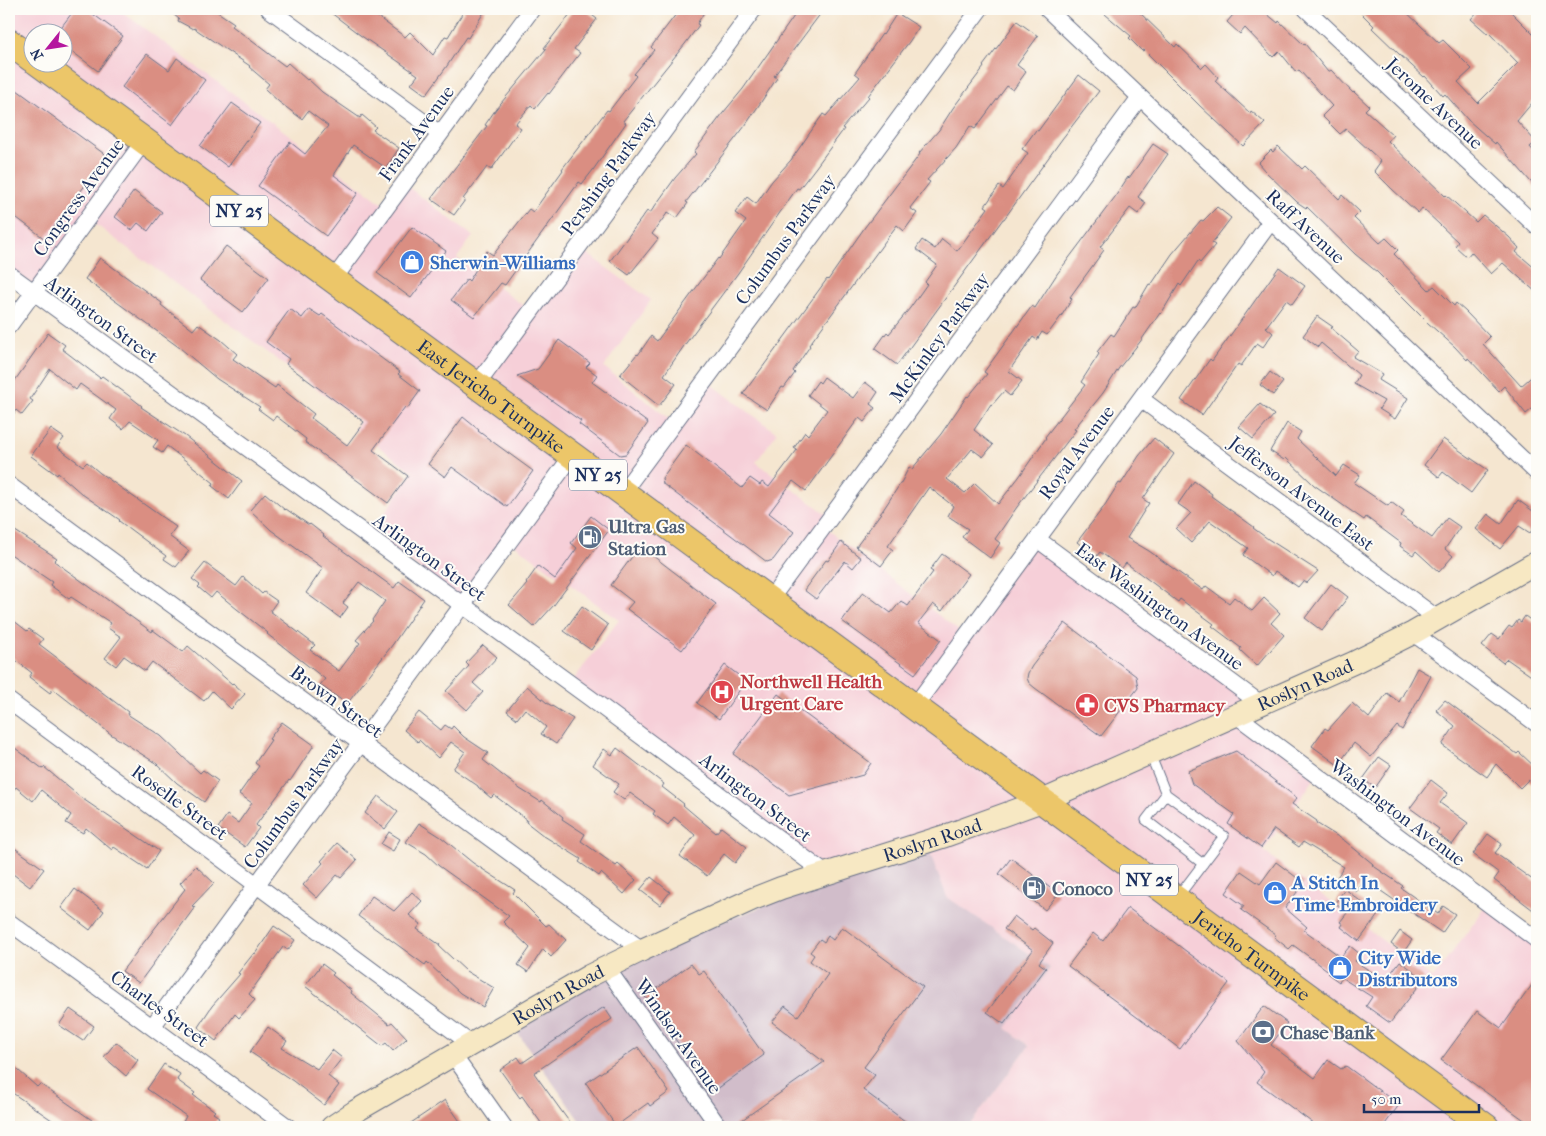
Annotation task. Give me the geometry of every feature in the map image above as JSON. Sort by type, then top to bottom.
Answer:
[{"type":"main road","points":[[9,42],[22,52]]},
{"type":"main road","name":"East Jericho Turnpike","points":[[51,72],[1042,801]]},
{"type":"main road","name":"Roslyn Road","points":[[332,1127],[462,1049],[606,967],[642,950],[753,899],[1002,817],[1042,801],[1353,663],[1413,633],[1537,562]]},
{"type":"main road","name":"Jericho Turnpike","points":[[1042,801],[1486,1127]]},
{"type":"street","points":[[270,9],[440,134]]},
{"type":"street","name":"Frank Avenue","points":[[333,280],[532,9]]},
{"type":"street","name":"Pershing Parkway","points":[[476,386],[754,9]]},
{"type":"street","name":"Columbus Parkway","points":[[622,493],[980,9]]},
{"type":"street","name":"Raff Avenue","points":[[1047,9],[1537,473]]},
{"type":"street","name":"Jerome Avenue","points":[[1306,9],[1537,227]]},
{"type":"street","name":"McKinley Parkway","points":[[769,601],[1140,97]]},
{"type":"street","name":"Congress Avenue","points":[[9,326],[144,141]]},
{"type":"street","name":"Royal Avenue","points":[[914,707],[1271,221]]},
{"type":"street","name":"Arlington Street","points":[[9,274],[826,874]]},
{"type":"street","name":"Jefferson Avenue East","points":[[1141,399],[1438,619]]},
{"type":"street","name":"Columbus Parkway","points":[[152,1027],[572,456]]},
{"type":"street","name":"Brown Street","points":[[9,485],[642,950]]},
{"type":"street","name":"East Washington Avenue","points":[[1037,540],[1261,704]]},
{"type":"street","points":[[1413,633],[1537,724]]},
{"type":"street","name":"Roselle Street","points":[[9,701],[258,884],[462,1049],[504,1127]]},
{"type":"street","name":"Washington Avenue","points":[[1236,716],[1537,940]]},
{"type":"street","name":"Charles Street","points":[[9,922],[288,1127]]},
{"type":"street","name":"Windsor Avenue","points":[[606,967],[719,1127]]},
{"type":"lane","points":[[1150,754],[1166,794],[1224,836],[1176,900]]},
{"type":"lane","points":[[1166,794],[1146,820],[1203,864]]},
{"type":"shaded area","points":[[9,9],[118,9],[386,206],[403,183],[473,236],[457,258],[531,311],[578,247],[651,300],[604,367],[674,423],[706,380],[777,433],[756,462],[832,518],[825,528],[967,637],[1037,539],[1261,704],[1236,715],[1315,778],[1263,851],[1433,978],[1485,908],[1537,945],[1537,1127],[968,1127],[1029,1046],[1006,1028],[1050,968],[946,897],[926,843],[827,874],[571,683],[619,620],[511,542],[466,603],[371,533],[413,472],[355,429],[360,421],[87,218],[35,286],[9,267]]},
{"type":"shaded area","points":[[926,843],[947,897],[1050,968],[1006,1028],[1029,1046],[968,1127],[584,1127],[510,1022],[609,966]]},
{"type":"building","points":[[75,9],[86,9],[123,36],[98,71],[72,52],[72,22],[65,22]]},
{"type":"building","points":[[167,9],[213,9],[234,23],[232,26],[285,66],[288,63],[322,92],[360,118],[362,115],[376,127],[373,130],[399,148],[386,168],[353,145],[334,175],[358,193],[326,236],[258,186],[290,142],[305,154],[328,126],[308,111],[302,119],[265,89],[269,84],[250,66],[194,28],[178,21],[179,19]]},
{"type":"building","points":[[326,9],[367,9],[405,37],[410,32],[433,55],[445,36],[448,37],[465,9],[486,9],[468,38],[466,37],[426,95],[411,84],[418,75]]},
{"type":"building","points":[[574,9],[584,9],[597,19],[574,49],[580,53],[549,94],[535,109],[531,105],[515,124],[521,128],[491,170],[487,167],[463,199],[465,200],[454,215],[431,199],[487,126],[485,125],[496,109],[546,49],[544,48]]},
{"type":"building","points":[[680,9],[706,9],[697,24],[699,25],[685,44],[623,121],[626,123],[593,170],[582,184],[579,182],[505,285],[501,283],[474,317],[451,300],[467,279],[469,281],[487,251],[493,255],[529,209],[533,212],[562,169],[607,110],[609,111],[636,76],[634,74],[654,50],[651,47]]},
{"type":"building","points":[[799,9],[824,9],[774,76],[777,78],[745,126],[686,202],[688,203],[677,218],[668,212],[652,234],[658,239],[629,275],[610,261],[647,211],[650,213],[675,178],[696,154],[694,152],[743,89]]},
{"type":"building","points":[[1099,9],[1136,9],[1175,47],[1177,44],[1202,68],[1206,64],[1218,77],[1215,81],[1250,113],[1251,111],[1265,123],[1243,146],[1144,50],[1142,51],[1129,38],[1131,36]]},
{"type":"building","points":[[1238,9],[1261,9],[1278,23],[1279,21],[1305,44],[1328,72],[1331,70],[1353,93],[1369,106],[1365,110],[1393,135],[1388,141],[1445,196],[1476,222],[1483,215],[1509,237],[1519,248],[1516,252],[1537,270],[1537,293],[1503,263],[1491,274],[1471,252],[1467,257],[1455,246],[1458,242],[1422,208],[1418,213],[1392,189],[1374,171],[1381,161],[1346,129],[1340,134],[1322,116],[1332,106],[1299,70],[1296,72],[1279,51],[1273,57],[1245,28],[1240,34],[1227,22]]},
{"type":"building","points":[[1357,9],[1403,9],[1439,43],[1443,40],[1472,69],[1458,82],[1478,103],[1518,63],[1489,33],[1471,19],[1480,9],[1508,9],[1537,38],[1537,97],[1517,121],[1536,142],[1530,147],[1537,155],[1537,189],[1496,142],[1495,144],[1468,120],[1445,94],[1443,96],[1425,76],[1399,54],[1372,28],[1374,26]]},
{"type":"building","points":[[897,13],[919,27],[869,97],[842,128],[844,129],[816,167],[799,189],[797,188],[664,375],[676,384],[659,406],[620,375],[638,355],[651,336],[657,341],[719,259],[746,221],[735,213],[747,197],[756,204],[772,181],[791,160],[823,114],[826,116],[860,77],[855,73]]},
{"type":"building","points":[[1017,21],[1038,36],[1017,65],[1026,72],[1013,90],[1007,86],[975,129],[970,126],[956,148],[927,180],[930,182],[910,208],[917,213],[904,231],[897,225],[809,345],[793,371],[795,373],[784,388],[782,387],[767,410],[743,394],[919,153],[939,130]]},
{"type":"building","points":[[147,54],[169,70],[177,58],[205,80],[172,125],[122,87]]},
{"type":"building","points":[[1079,75],[1099,91],[897,365],[875,349],[887,332],[889,334],[910,308],[927,284],[925,282],[937,265],[916,249],[922,240],[935,249],[942,239],[957,251],[988,208],[985,206],[999,186],[1003,189],[1028,153],[1022,149],[1036,130],[1038,131]]},
{"type":"building","points":[[17,90],[107,156],[45,239],[9,212],[9,101]]},
{"type":"building","points":[[232,103],[260,123],[228,167],[200,146]]},
{"type":"building","points":[[1153,144],[1168,154],[1138,197],[1146,203],[1138,214],[1130,208],[1100,247],[1104,250],[1070,297],[1072,299],[1062,315],[1047,335],[1042,332],[1037,340],[1033,337],[1009,371],[1022,381],[1010,396],[1004,391],[991,404],[974,430],[993,445],[983,457],[972,449],[947,479],[965,493],[975,483],[998,504],[1019,477],[1045,437],[1085,385],[1081,382],[1099,354],[1097,352],[1111,334],[1114,336],[1172,254],[1201,220],[1203,221],[1217,207],[1231,218],[1212,243],[1215,245],[1200,263],[1198,261],[1181,286],[1179,284],[1161,314],[1017,507],[995,539],[1000,543],[990,558],[962,537],[968,529],[948,516],[953,506],[929,487],[888,546],[893,550],[881,566],[856,547],[883,510],[909,467],[912,469],[941,434],[967,396],[987,374],[984,372],[1032,306],[1035,308],[1057,274]]},
{"type":"building","points":[[1278,146],[1302,169],[1305,166],[1339,199],[1342,195],[1360,212],[1354,218],[1380,243],[1386,238],[1398,250],[1394,254],[1429,290],[1434,286],[1454,306],[1456,303],[1466,312],[1490,337],[1483,344],[1521,386],[1537,372],[1537,405],[1526,414],[1504,386],[1499,391],[1468,358],[1467,360],[1377,272],[1355,254],[1307,207],[1297,202],[1265,171],[1258,163]]},
{"type":"building","points":[[134,191],[162,212],[148,231],[138,223],[132,230],[115,217]]},
{"type":"building","name":"Sherwin-Williams","points":[[412,227],[446,251],[411,298],[377,273]]},
{"type":"building","points":[[226,246],[269,278],[243,312],[200,280]]},
{"type":"building","points":[[100,258],[162,303],[161,305],[193,330],[198,324],[221,340],[237,354],[233,359],[275,388],[277,385],[314,414],[311,418],[347,445],[364,422],[286,364],[289,359],[266,342],[290,309],[302,318],[309,309],[320,316],[322,314],[400,372],[398,374],[420,391],[407,409],[405,407],[373,450],[408,476],[388,503],[305,442],[306,439],[276,416],[273,420],[258,409],[260,407],[217,379],[180,348],[85,279]]},
{"type":"building","points":[[1279,267],[1305,286],[1292,304],[1286,300],[1266,327],[1273,333],[1263,347],[1257,343],[1241,366],[1238,364],[1202,415],[1181,400],[1210,359],[1212,361]]},
{"type":"building","points":[[1317,316],[1333,327],[1331,328],[1358,351],[1353,357],[1382,374],[1379,380],[1408,398],[1395,419],[1379,409],[1384,401],[1354,384],[1359,375],[1321,343],[1318,347],[1303,336]]},
{"type":"building","points":[[48,333],[65,345],[62,349],[100,378],[102,376],[141,407],[185,436],[242,481],[229,499],[212,486],[214,483],[167,446],[162,453],[153,447],[158,440],[130,421],[123,429],[110,419],[116,410],[80,384],[76,390],[50,369],[30,399],[33,401],[22,415],[16,410],[9,421],[9,389]]},
{"type":"building","points":[[559,340],[590,363],[586,367],[597,375],[592,382],[648,423],[626,454],[620,455],[579,424],[581,421],[517,376],[538,369]]},
{"type":"building","points":[[1270,372],[1283,382],[1273,395],[1260,385]]},
{"type":"building","points":[[824,377],[853,398],[865,382],[878,392],[870,404],[875,408],[864,422],[859,418],[806,491],[793,481],[769,513],[794,532],[773,560],[767,562],[663,484],[662,478],[686,445],[742,488],[750,478],[760,485],[762,482],[769,487],[797,450],[794,448],[805,432],[808,435],[827,410],[808,395],[818,381],[820,383]]},
{"type":"building","points":[[1260,404],[1274,415],[1253,439],[1239,427]]},
{"type":"building","points":[[463,417],[478,431],[533,471],[507,507],[452,467],[445,477],[428,464]]},
{"type":"building","points":[[1287,423],[1301,432],[1297,439],[1336,476],[1344,465],[1360,475],[1354,483],[1388,506],[1391,502],[1404,512],[1401,516],[1432,538],[1447,518],[1460,527],[1445,549],[1453,556],[1439,572],[1416,551],[1413,555],[1400,546],[1401,543],[1366,517],[1364,520],[1314,485],[1286,458],[1284,460],[1270,451]]},
{"type":"building","points":[[51,429],[64,438],[57,447],[83,466],[87,462],[176,527],[169,536],[189,551],[176,567],[164,559],[166,556],[120,520],[82,494],[58,473],[57,475],[31,456]]},
{"type":"building","points":[[1154,438],[1174,454],[1143,499],[1149,503],[1127,538],[1149,551],[1203,590],[1206,586],[1229,603],[1234,597],[1252,611],[1264,598],[1280,613],[1271,623],[1284,635],[1257,666],[1240,650],[1241,648],[1212,626],[1214,624],[1180,599],[1178,602],[1126,563],[1122,568],[1100,552],[1096,557],[1077,542]]},
{"type":"building","points":[[1443,439],[1488,470],[1471,493],[1443,472],[1439,477],[1424,465]]},
{"type":"building","points":[[1194,481],[1268,539],[1318,571],[1307,583],[1303,581],[1298,587],[1275,571],[1272,576],[1243,555],[1248,548],[1210,521],[1191,543],[1176,529],[1191,513],[1178,504]]},
{"type":"building","points":[[265,493],[285,510],[310,524],[323,536],[394,588],[399,581],[424,599],[393,644],[347,704],[320,685],[325,679],[268,633],[216,592],[211,598],[192,579],[205,563],[236,586],[243,577],[262,594],[264,592],[277,601],[270,611],[315,645],[310,650],[339,671],[360,643],[356,640],[373,621],[385,601],[359,582],[343,603],[348,607],[340,618],[306,593],[323,568],[271,530],[250,510]]},
{"type":"building","points":[[1518,500],[1537,514],[1537,523],[1530,533],[1519,526],[1500,549],[1476,529],[1488,514],[1501,524]]},
{"type":"building","points":[[591,516],[609,530],[554,605],[534,627],[509,605],[527,584],[538,566],[555,579],[577,548],[571,543]]},
{"type":"building","points":[[9,527],[57,558],[54,561],[152,632],[153,630],[183,652],[188,646],[245,694],[231,709],[212,691],[204,701],[152,662],[145,671],[124,656],[116,666],[105,658],[121,637],[108,628],[111,623],[71,597],[69,599],[50,585],[52,582],[9,553]]},
{"type":"building","points":[[841,542],[861,558],[853,568],[845,561],[816,599],[804,590]]},
{"type":"building","points":[[640,546],[716,604],[682,650],[627,609],[633,602],[611,585]]},
{"type":"building","points":[[942,554],[969,574],[942,611],[933,604],[918,623],[941,640],[915,674],[842,621],[863,592],[891,613],[901,601],[908,606],[933,572],[930,570]]},
{"type":"building","points":[[1331,584],[1348,597],[1322,631],[1305,618]]},
{"type":"building","points":[[582,606],[608,625],[591,650],[564,631]]},
{"type":"building","points":[[1525,616],[1537,625],[1537,680],[1507,659],[1503,663],[1482,646],[1492,634],[1499,639],[1509,626],[1512,628],[1518,620],[1521,622]]},
{"type":"building","points":[[9,617],[27,631],[29,629],[43,639],[39,644],[128,712],[127,714],[161,736],[200,773],[203,770],[218,781],[204,802],[177,783],[157,764],[112,735],[53,689],[50,693],[29,677],[32,673],[9,655]]},
{"type":"building","name":"CVS Pharmacy","points":[[1065,623],[1136,676],[1138,688],[1101,736],[1035,688],[1029,683],[1027,678],[1032,666]]},
{"type":"building","points":[[483,645],[497,657],[473,683],[483,692],[467,710],[446,691],[469,666],[466,663]]},
{"type":"building","name":"Northwell Health Urgent Care","points":[[725,665],[746,681],[719,719],[697,703]]},
{"type":"building","points":[[1417,668],[1431,676],[1402,730],[1397,726],[1371,757],[1354,743],[1338,765],[1312,746],[1325,728],[1328,730],[1352,703],[1369,718],[1387,693],[1399,702]]},
{"type":"building","points":[[527,686],[547,703],[573,719],[556,744],[541,734],[546,727],[525,709],[517,719],[507,711]]},
{"type":"building","points":[[778,694],[871,763],[863,775],[789,795],[733,754]]},
{"type":"building","points":[[1445,700],[1517,754],[1519,752],[1537,769],[1537,787],[1528,780],[1520,788],[1496,764],[1487,777],[1442,745],[1455,726],[1436,710]]},
{"type":"building","points":[[419,712],[441,730],[445,725],[451,729],[453,726],[464,737],[488,753],[483,760],[520,789],[541,802],[542,800],[563,817],[562,819],[585,834],[581,841],[616,866],[618,864],[636,880],[624,894],[601,873],[599,876],[579,862],[581,859],[544,836],[526,822],[527,820],[494,795],[491,798],[478,786],[453,769],[465,752],[451,742],[438,758],[419,740],[418,742],[404,730]]},
{"type":"building","points":[[282,722],[314,745],[290,781],[256,825],[259,828],[245,847],[218,828],[227,815],[238,823],[252,803],[239,794],[259,766],[255,763],[271,740],[269,739]]},
{"type":"building","points":[[15,748],[43,769],[44,767],[80,797],[159,851],[147,869],[114,847],[112,850],[86,828],[83,833],[66,823],[71,815],[41,790],[33,801],[16,787],[9,796],[9,756]]},
{"type":"building","points":[[617,748],[664,784],[662,787],[716,833],[721,827],[747,847],[735,863],[724,854],[707,876],[680,856],[695,835],[674,817],[668,825],[653,814],[655,811],[630,793],[624,800],[613,792],[619,784],[593,765],[604,749],[612,755]]},
{"type":"building","points":[[1236,751],[1297,798],[1292,804],[1317,821],[1316,823],[1345,841],[1372,865],[1403,886],[1401,888],[1438,914],[1443,906],[1455,914],[1442,933],[1365,880],[1356,892],[1337,877],[1344,867],[1303,842],[1299,847],[1274,829],[1261,848],[1228,824],[1234,814],[1192,784],[1188,771]]},
{"type":"building","points":[[1379,757],[1391,765],[1375,788],[1363,779]]},
{"type":"building","points":[[1431,780],[1448,793],[1440,803],[1468,823],[1452,845],[1436,833],[1439,829],[1410,808]]},
{"type":"building","points":[[378,796],[398,812],[385,829],[365,813]]},
{"type":"building","points":[[419,823],[441,837],[473,863],[515,890],[513,893],[546,926],[549,924],[566,940],[551,957],[543,949],[528,972],[518,965],[530,948],[503,922],[509,916],[439,866],[426,854],[406,842]]},
{"type":"building","points":[[389,832],[400,839],[393,851],[381,844]]},
{"type":"building","points":[[1488,834],[1502,844],[1495,853],[1537,883],[1537,913],[1494,880],[1499,873],[1473,854]]},
{"type":"building","points":[[337,843],[357,860],[341,878],[337,875],[317,898],[303,885],[323,863],[321,861]]},
{"type":"building","points":[[9,844],[44,869],[30,887],[9,871]]},
{"type":"building","points":[[1011,858],[1058,894],[1045,910],[999,874]]},
{"type":"building","points":[[1276,862],[1304,883],[1285,908],[1307,927],[1304,930],[1341,957],[1350,946],[1360,954],[1355,961],[1385,981],[1400,961],[1424,979],[1390,1023],[1366,1006],[1372,997],[1342,978],[1339,982],[1328,974],[1330,972],[1293,945],[1289,949],[1274,937],[1276,935],[1241,910],[1244,906],[1226,893],[1241,871],[1260,884]]},
{"type":"building","points":[[196,866],[214,883],[192,906],[195,907],[139,983],[122,971],[185,889],[180,883]]},
{"type":"building","points":[[651,877],[670,892],[660,905],[640,890]]},
{"type":"building","points":[[75,889],[104,911],[90,930],[61,908]]},
{"type":"building","points":[[1345,889],[1378,915],[1359,941],[1341,927],[1343,924],[1340,922],[1347,913],[1335,903]]},
{"type":"building","points":[[412,892],[422,901],[409,915],[421,924],[417,929],[440,945],[466,971],[494,988],[483,1007],[460,993],[427,962],[425,965],[358,916],[372,896],[394,911]]},
{"type":"building","points":[[1128,908],[1229,983],[1180,1049],[1068,966],[1093,933],[1103,941]]},
{"type":"building","points":[[1014,916],[1032,930],[1034,928],[1053,943],[1039,963],[1046,968],[1004,1024],[987,1012],[1033,950],[1004,929]]},
{"type":"building","points":[[274,926],[295,940],[288,950],[283,947],[249,994],[255,1000],[239,1018],[235,1014],[216,1041],[198,1027],[212,1006],[240,974],[238,973],[255,954]]},
{"type":"building","points":[[842,927],[923,987],[864,1067],[875,1075],[863,1090],[913,1127],[732,1127],[824,1062],[772,1022],[785,1006],[798,1016],[828,974],[810,961],[814,955],[810,952],[820,939],[824,942],[828,936],[833,940]]},
{"type":"building","points":[[1400,931],[1412,940],[1403,953],[1391,944]]},
{"type":"building","points":[[322,964],[352,991],[351,993],[389,1024],[392,1022],[407,1038],[393,1051],[386,1043],[382,1046],[305,986]]},
{"type":"building","points":[[691,964],[699,974],[704,971],[764,1055],[713,1092],[645,997]]},
{"type":"building","points":[[1537,978],[1537,1127],[1534,1127],[1441,1060],[1477,1011],[1501,1028]]},
{"type":"building","points":[[1264,1006],[1287,1023],[1271,1045],[1315,1078],[1328,1060],[1341,1069],[1346,1066],[1399,1105],[1383,1127],[1318,1127],[1257,1082],[1264,1072],[1238,1041]]},
{"type":"building","points":[[604,1007],[612,1019],[534,1073],[573,1127],[544,1127],[522,1096],[520,1098],[500,1070],[518,1057],[522,1063]]},
{"type":"building","points":[[70,1009],[94,1026],[83,1041],[59,1025]]},
{"type":"building","points":[[268,1027],[287,1041],[282,1048],[317,1069],[332,1050],[342,1058],[328,1076],[339,1085],[324,1105],[250,1052]]},
{"type":"building","points":[[116,1042],[138,1060],[126,1076],[104,1057]]},
{"type":"building","points":[[638,1047],[669,1092],[650,1106],[648,1103],[616,1126],[586,1083]]},
{"type":"building","points":[[9,1062],[37,1087],[40,1084],[102,1127],[62,1127],[14,1094],[9,1089]]},
{"type":"building","points":[[164,1064],[180,1074],[177,1080],[195,1093],[193,1095],[215,1111],[213,1113],[219,1117],[212,1127],[190,1127],[183,1122],[186,1116],[147,1089]]},
{"type":"building","points":[[445,1100],[464,1127],[405,1127]]},
{"type":"place","name":"Sherwin-Williams","points":[[412,262]]},
{"type":"place","name":"Ultra Gas Station","points":[[590,537]]},
{"type":"place","name":"Northwell Health Urgent Care","points":[[722,692]]},
{"type":"place","name":"CVS Pharmacy","points":[[1087,705]]},
{"type":"place","name":"Conoco","points":[[1034,888]]},
{"type":"place","name":"A Stitch In Time Embroidery","points":[[1275,893]]},
{"type":"place","name":"City Wide Distributors","points":[[1340,968]]},
{"type":"place","name":"Chase Bank","points":[[1263,1032]]}]
